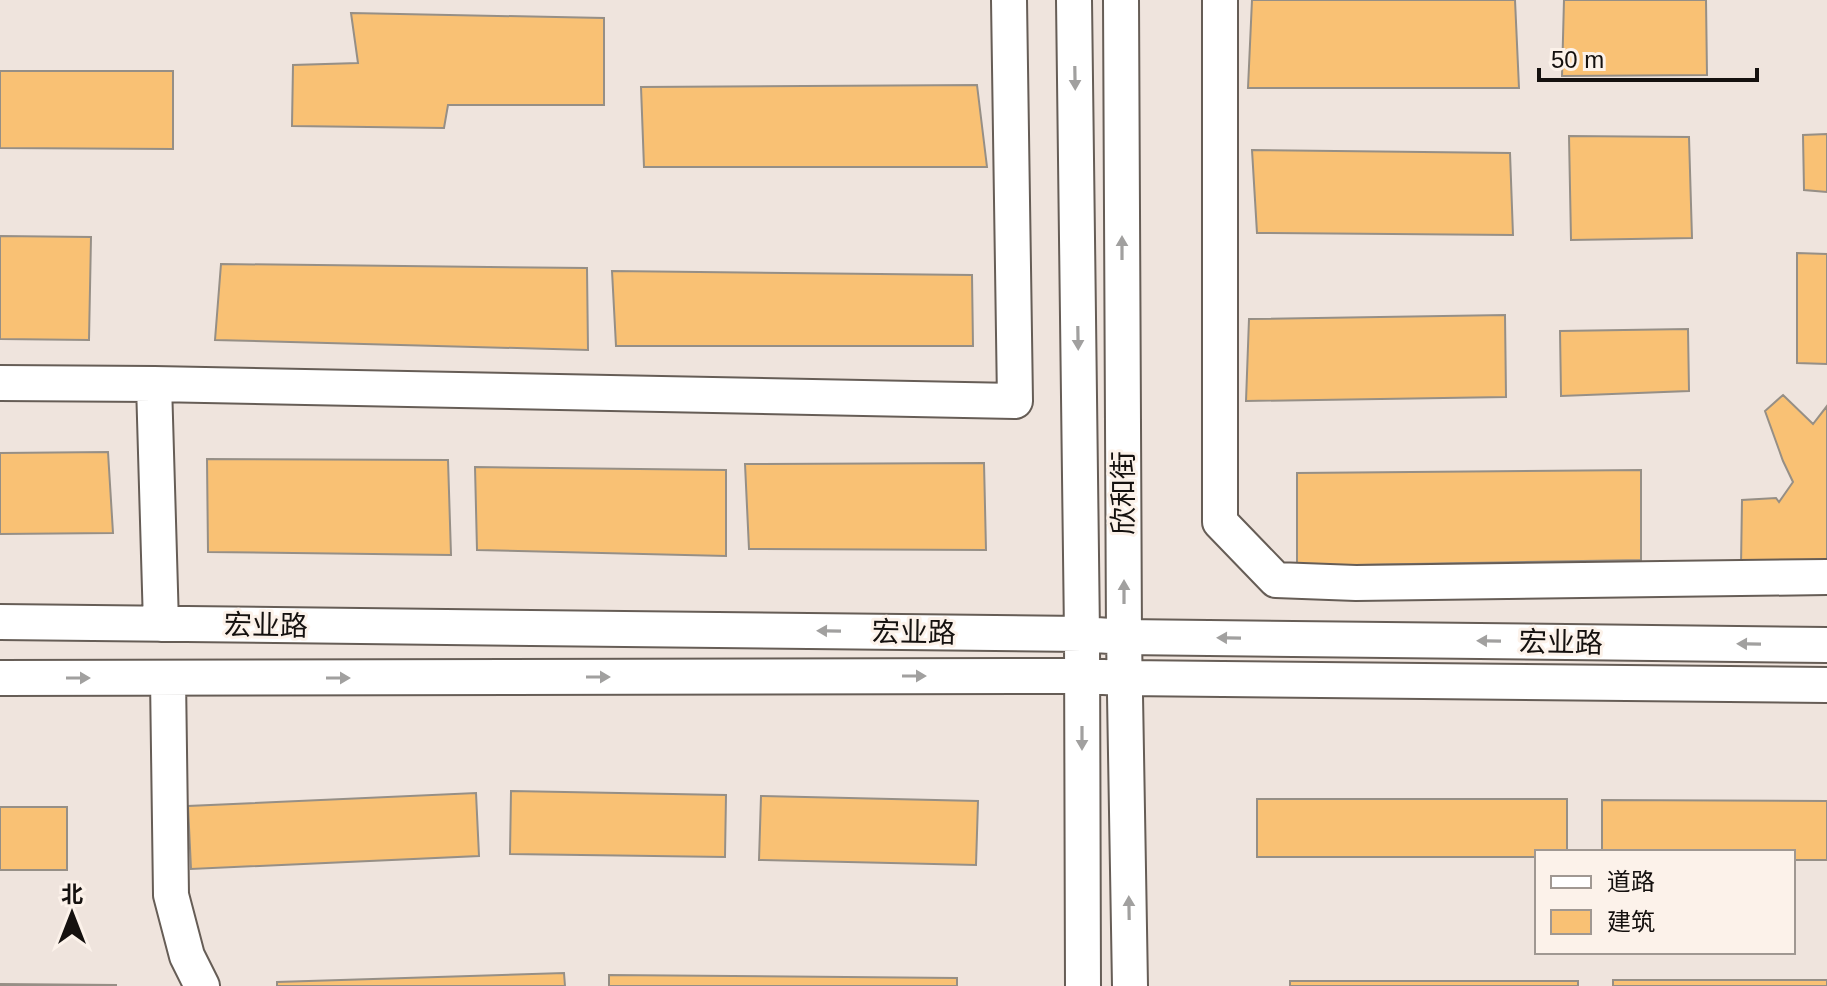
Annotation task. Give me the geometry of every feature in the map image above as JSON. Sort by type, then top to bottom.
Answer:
[{"type":"street","points":[[0,383],[1015,401],[1009,0]]},
{"type":"street","name":"欣和街","points":[[1074,0],[1083,986]]},
{"type":"street","name":"欣和街","points":[[1121,0],[1124,637],[1130,986]]},
{"type":"street","points":[[1220,0],[1220,522],[1276,580],[1356,583],[1827,577]]},
{"type":"street","points":[[1077,230],[1089,294],[1094,305],[1104,313],[1115,306],[1122,285]]},
{"type":"street","points":[[154,384],[161,624]]},
{"type":"street","name":"宏业路","points":[[0,622],[1827,645]]},
{"type":"street","name":"宏业路","points":[[0,678],[1082,676],[1827,685]]},
{"type":"street","points":[[168,678],[171,895],[187,956],[202,986]]},
{"type":"street","points":[[1100,986],[1108,986]]},
{"type":"building","points":[[1252,0],[1515,0],[1519,88],[1248,88]]},
{"type":"building","points":[[1564,0],[1706,0],[1707,75],[1562,76]]},
{"type":"building","points":[[351,13],[604,18],[604,105],[448,105],[444,128],[292,126],[293,65],[358,63]]},
{"type":"building","points":[[0,71],[173,71],[173,149],[0,148]]},
{"type":"building","points":[[977,85],[987,167],[644,167],[641,87]]},
{"type":"building","points":[[1827,134],[1827,192],[1804,190],[1803,135]]},
{"type":"building","points":[[1569,136],[1689,137],[1692,238],[1571,240]]},
{"type":"building","points":[[1252,150],[1510,153],[1513,235],[1257,233]]},
{"type":"building","points":[[0,236],[91,237],[89,340],[0,339]]},
{"type":"building","points":[[1797,253],[1827,254],[1827,364],[1797,363]]},
{"type":"building","points":[[221,264],[587,268],[588,350],[215,340]]},
{"type":"building","points":[[612,271],[972,275],[973,346],[616,346]]},
{"type":"building","points":[[1505,315],[1506,397],[1246,401],[1249,319]]},
{"type":"building","points":[[1688,329],[1689,391],[1561,396],[1560,331]]},
{"type":"building","points":[[1783,395],[1813,424],[1827,406],[1827,564],[1741,567],[1742,500],[1776,498],[1779,502],[1793,482],[1765,411]]},
{"type":"building","points":[[108,452],[113,533],[0,534],[0,453]]},
{"type":"building","points":[[207,459],[448,460],[451,555],[208,552]]},
{"type":"building","points":[[984,463],[986,550],[749,549],[745,464]]},
{"type":"building","points":[[475,467],[726,470],[726,556],[477,550]]},
{"type":"building","points":[[1641,470],[1641,560],[1297,566],[1297,473]]},
{"type":"building","points":[[511,791],[726,795],[725,857],[510,854]]},
{"type":"building","points":[[476,793],[479,856],[191,869],[188,806]]},
{"type":"building","points":[[761,796],[978,801],[976,865],[759,860]]},
{"type":"building","points":[[1257,799],[1567,799],[1567,850],[1535,850],[1535,857],[1257,857]]},
{"type":"building","points":[[1602,800],[1827,801],[1827,860],[1795,860],[1795,850],[1602,850]]},
{"type":"building","points":[[0,807],[67,807],[67,870],[0,870]]},
{"type":"building","points":[[564,973],[565,986],[277,986],[277,982]]},
{"type":"building","points":[[609,975],[957,978],[957,986],[609,986]]},
{"type":"building","points":[[1613,980],[1827,980],[1827,986],[1613,986]]},
{"type":"building","points":[[1290,981],[1578,981],[1578,986],[1290,986]]},
{"type":"building","points":[[116,985],[116,986],[0,986]]}]
